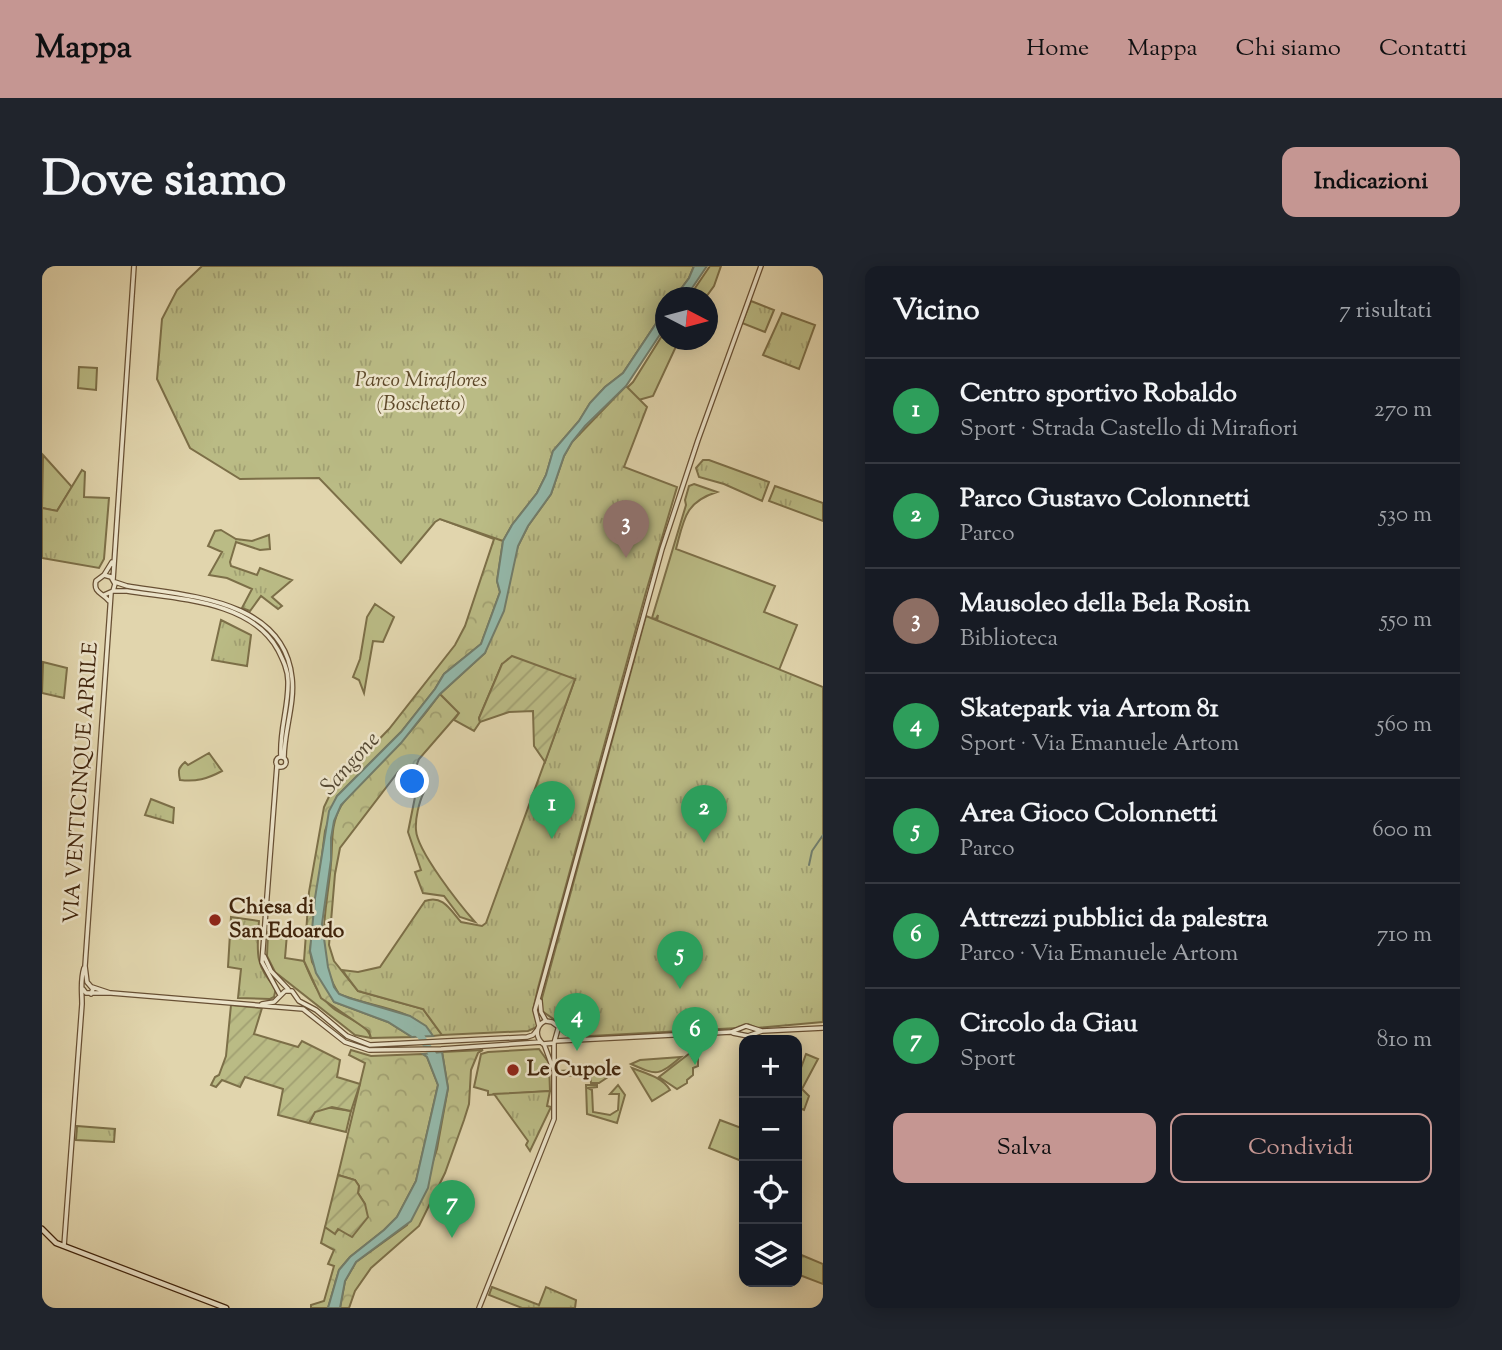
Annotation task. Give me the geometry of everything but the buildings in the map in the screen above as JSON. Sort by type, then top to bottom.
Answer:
[{"type":"main road","points":[[42,1228],[53,1240],[64,1246],[226,1308]]},
{"type":"street","points":[[112,592],[134,266]]},
{"type":"street","points":[[545,1021],[540,1004],[542,992],[662,550],[698,440],[761,266]]},
{"type":"street","points":[[110,602],[95,586],[99,576],[104,575],[114,560]]},
{"type":"street","points":[[104,575],[127,586],[233,606],[265,626],[286,655],[293,681],[282,757]]},
{"type":"street","points":[[104,595],[127,591],[220,607],[243,615],[261,629],[275,645],[287,676],[282,757],[286,762],[277,786]]},
{"type":"street","name":"VIA VENTICINQUE APRILE","points":[[83,989],[112,592]]},
{"type":"street","points":[[282,757],[276,760],[277,786],[262,962],[266,974],[279,989],[281,1003],[288,1007]]},
{"type":"street","points":[[277,765],[283,766]]},
{"type":"street","points":[[262,949],[271,971],[296,998],[347,1036],[377,1048],[527,1037],[533,1035],[545,1021]]},
{"type":"street","points":[[83,978],[92,987],[111,993]]},
{"type":"street","points":[[82,1004],[91,994],[92,987]]},
{"type":"street","points":[[83,989],[91,994],[111,993],[288,1007],[308,1012],[352,1045],[377,1048],[456,1048],[730,1032],[746,1026],[762,1031]]},
{"type":"street","points":[[64,1246],[83,989]]},
{"type":"street","points":[[256,1004],[270,1003],[289,990]]},
{"type":"street","points":[[542,992],[535,1010],[542,1043],[553,1068]]},
{"type":"street","points":[[288,1007],[295,1004],[296,998]]},
{"type":"street","points":[[545,1021],[552,1022],[567,1033],[587,1039]]},
{"type":"street","points":[[479,1308],[554,1119],[553,1068],[558,1027]]},
{"type":"street","points":[[751,1028],[751,1035],[762,1031],[823,1028]]},
{"type":"street","points":[[742,1029],[744,1035]]},
{"type":"street","points":[[730,1032],[744,1035]]},
{"type":"green space","name":"Parco Miraflores (Boschetto)","points":[[202,266],[694,266],[682,287],[655,287],[655,325],[623,373],[590,403],[579,421],[553,451],[537,493],[503,541],[440,519],[401,563],[319,478],[240,479],[190,448],[157,379],[162,319],[177,290]]},
{"type":"green space","points":[[710,266],[721,266],[713,287],[696,287]]},
{"type":"green space","points":[[751,301],[774,310],[765,332],[742,323]]},
{"type":"green space","points":[[782,313],[815,325],[799,369],[763,355]]},
{"type":"green space","points":[[655,347],[655,350],[674,350],[653,396],[635,401],[586,428],[633,382]]},
{"type":"green space","points":[[79,367],[97,368],[96,390],[78,388]]},
{"type":"green space","points":[[609,384],[590,403],[579,421],[553,451],[546,475],[503,541],[497,581],[500,592],[481,644],[444,674],[401,732],[337,796],[325,831],[310,951],[312,962],[334,1002],[388,1022],[412,1037],[371,1038],[369,1031],[321,998],[304,961],[309,892],[324,807],[334,786],[389,729],[455,645],[465,626],[494,539],[440,519],[547,425]]},
{"type":"green space","points":[[626,386],[647,407],[624,467],[677,487],[538,988],[533,1010],[539,1026],[528,1031],[442,1035],[423,1009],[358,991],[342,970],[358,972],[380,967],[425,901],[431,899],[442,902],[461,922],[482,926],[486,923],[575,679],[502,664],[474,731],[454,720],[459,713],[440,694],[485,653],[518,546],[528,526],[551,494],[564,456],[572,442]]},
{"type":"green space","points":[[43,455],[72,487],[57,511],[42,508]]},
{"type":"green space","points":[[703,460],[769,482],[762,501],[724,484],[699,477],[696,468]]},
{"type":"green space","points":[[82,470],[85,472],[84,497],[109,498],[104,559],[99,568],[42,558],[42,508],[57,511]]},
{"type":"green space","points":[[694,484],[717,492],[706,496],[692,507],[684,520],[676,549],[775,586],[764,612],[797,625],[779,670],[657,621],[658,615],[656,619],[652,618],[686,505],[689,486]]},
{"type":"green space","points":[[775,486],[823,503],[823,521],[769,501]]},
{"type":"green space","points":[[221,530],[236,539],[252,541],[269,535],[270,549],[260,550],[236,542],[230,562],[231,566],[257,575],[260,568],[292,580],[272,597],[282,606],[278,609],[261,596],[250,611],[242,608],[252,589],[227,578],[209,575],[222,552],[208,546],[215,531]]},
{"type":"green space","points":[[375,604],[394,617],[383,642],[373,641],[364,693],[359,680],[353,677],[360,659],[367,617]]},
{"type":"green space","points":[[646,616],[823,687],[823,1022],[757,1028],[748,1024],[738,1028],[590,1036],[569,1030],[542,1011],[542,998]]},
{"type":"green space","points":[[221,620],[251,635],[247,666],[212,660]]},
{"type":"green space","points":[[512,656],[575,679],[545,762],[534,746],[533,711],[509,712],[480,722],[479,718],[502,664]]},
{"type":"green space","points":[[43,662],[67,668],[64,698],[42,693]]},
{"type":"green space","points":[[440,694],[459,713],[419,759],[412,777],[398,772],[340,848],[329,945],[334,961],[358,991],[423,1009],[442,1035],[433,1036],[424,1026],[402,1013],[339,994],[326,962],[324,930],[337,813],[350,794],[400,744]]},
{"type":"green space","points":[[209,753],[222,771],[201,779],[180,780],[179,770],[185,762],[188,765]]},
{"type":"green space","points":[[417,787],[424,792],[416,821],[418,839],[440,877],[475,922],[460,917],[444,896],[423,893],[415,872],[421,870],[408,832]]},
{"type":"green space","points":[[151,799],[174,808],[173,823],[145,815]]},
{"type":"green space","points":[[231,917],[259,921],[258,957],[264,972],[276,988],[274,997],[238,998],[241,969],[228,967]]},
{"type":"green space","points":[[268,932],[287,934],[285,958],[304,961],[323,998],[333,1008],[365,1029],[371,1038],[355,1035],[275,972],[267,956]]},
{"type":"green space","points":[[231,1005],[262,1008],[254,1034],[298,1047],[302,1041],[340,1060],[337,1077],[360,1084],[351,1111],[332,1107],[315,1112],[309,1123],[278,1115],[283,1089],[245,1077],[240,1087],[222,1080],[216,1087],[211,1085],[219,1075],[226,1056]]},
{"type":"green space","name":"Le Cupole","points":[[539,1049],[549,1063],[550,1091],[488,1095],[488,1091],[474,1087],[481,1054]]},
{"type":"green space","points":[[351,1050],[371,1056],[423,1054],[427,1057],[438,1085],[416,1181],[397,1217],[350,1257],[339,1270],[328,1308],[311,1308],[311,1305],[324,1301],[334,1266],[328,1264],[334,1250],[321,1243],[325,1227],[335,1233],[365,1204],[358,1193],[359,1186],[355,1180],[338,1175],[365,1063],[349,1055]]},
{"type":"green space","points":[[483,1050],[478,1053],[471,1070],[469,1104],[445,1173],[419,1226],[371,1268],[355,1291],[349,1308],[340,1308],[345,1281],[356,1262],[407,1225],[433,1161],[448,1088],[442,1052]]},
{"type":"green space","points":[[690,1053],[693,1059],[698,1057],[698,1066],[693,1068],[693,1075],[687,1083],[677,1089],[659,1077]]},
{"type":"green space","points":[[806,1054],[818,1059],[802,1089],[802,1065]]},
{"type":"green space","points":[[681,1057],[657,1072],[631,1064],[640,1060]]},
{"type":"green space","points":[[632,1068],[658,1079],[670,1090],[652,1101]]},
{"type":"green space","points":[[607,1069],[611,1075],[599,1083],[591,1083],[590,1075],[557,1076],[557,1071]]},
{"type":"green space","points":[[586,1085],[597,1085],[588,1088],[592,1090],[593,1112],[610,1115],[618,1110],[619,1094],[610,1094],[618,1085],[625,1095],[617,1123],[587,1114]]},
{"type":"green space","points":[[802,1089],[809,1096],[804,1110],[802,1109]]},
{"type":"green space","points":[[550,1091],[547,1106],[551,1107],[530,1151],[526,1145],[528,1141],[494,1094]]},
{"type":"green space","points":[[325,1107],[351,1111],[346,1132],[309,1123],[315,1111]]},
{"type":"green space","points":[[720,1120],[739,1127],[739,1160],[709,1148]]},
{"type":"green space","points":[[77,1126],[115,1129],[114,1142],[76,1140]]},
{"type":"green space","points":[[338,1175],[355,1180],[368,1217],[352,1237],[338,1229],[335,1234],[325,1227]]},
{"type":"green space","points":[[802,1255],[823,1264],[823,1284],[802,1276]]},
{"type":"green space","points":[[492,1287],[539,1305],[546,1287],[576,1300],[575,1308],[522,1308],[489,1295]]},
{"type":"shaded area","points":[[694,266],[707,266],[693,287],[682,287]]},
{"type":"shaded area","points":[[655,325],[655,342],[626,386],[585,426],[564,456],[551,494],[528,526],[518,546],[504,611],[485,653],[440,694],[401,743],[341,805],[334,821],[322,924],[328,967],[334,987],[339,994],[349,998],[410,1016],[426,1026],[433,1036],[412,1037],[388,1022],[334,1002],[316,973],[310,951],[315,898],[329,811],[337,796],[401,732],[444,674],[481,644],[500,592],[497,581],[503,541],[537,493],[553,451],[579,421],[590,403],[623,373]]},
{"type":"shaded area","points":[[442,1052],[448,1088],[428,1188],[411,1221],[356,1262],[345,1281],[340,1308],[328,1308],[339,1270],[350,1257],[397,1217],[416,1181],[438,1085],[427,1057],[423,1054]]},
{"type":"waterway","points":[[809,865],[812,851],[823,835]]},
{"type":"waterway","name":"Sangone","points":[[414,1030],[436,1060]]},
{"type":"place","name":"Mausoleo della Bela Rosin","points":[[626,558]]},
{"type":"place","name":"Centro sportivo Robaldo","points":[[552,839]]},
{"type":"place","name":"Parco Gustavo Colonnetti","points":[[704,843]]},
{"type":"place","name":"Chiesa di San Edoardo","points":[[215,920]]},
{"type":"place","name":"Area Gioco Colonnetti","points":[[680,989]]},
{"type":"place","name":"Skatepark via Artom 81","points":[[577,1051]]},
{"type":"place","name":"Attrezzi pubblici da palestra","points":[[695,1065]]},
{"type":"place","name":"Le Cupole","points":[[513,1070]]},
{"type":"place","name":"Circolo da Giau","points":[[452,1238]]}]
